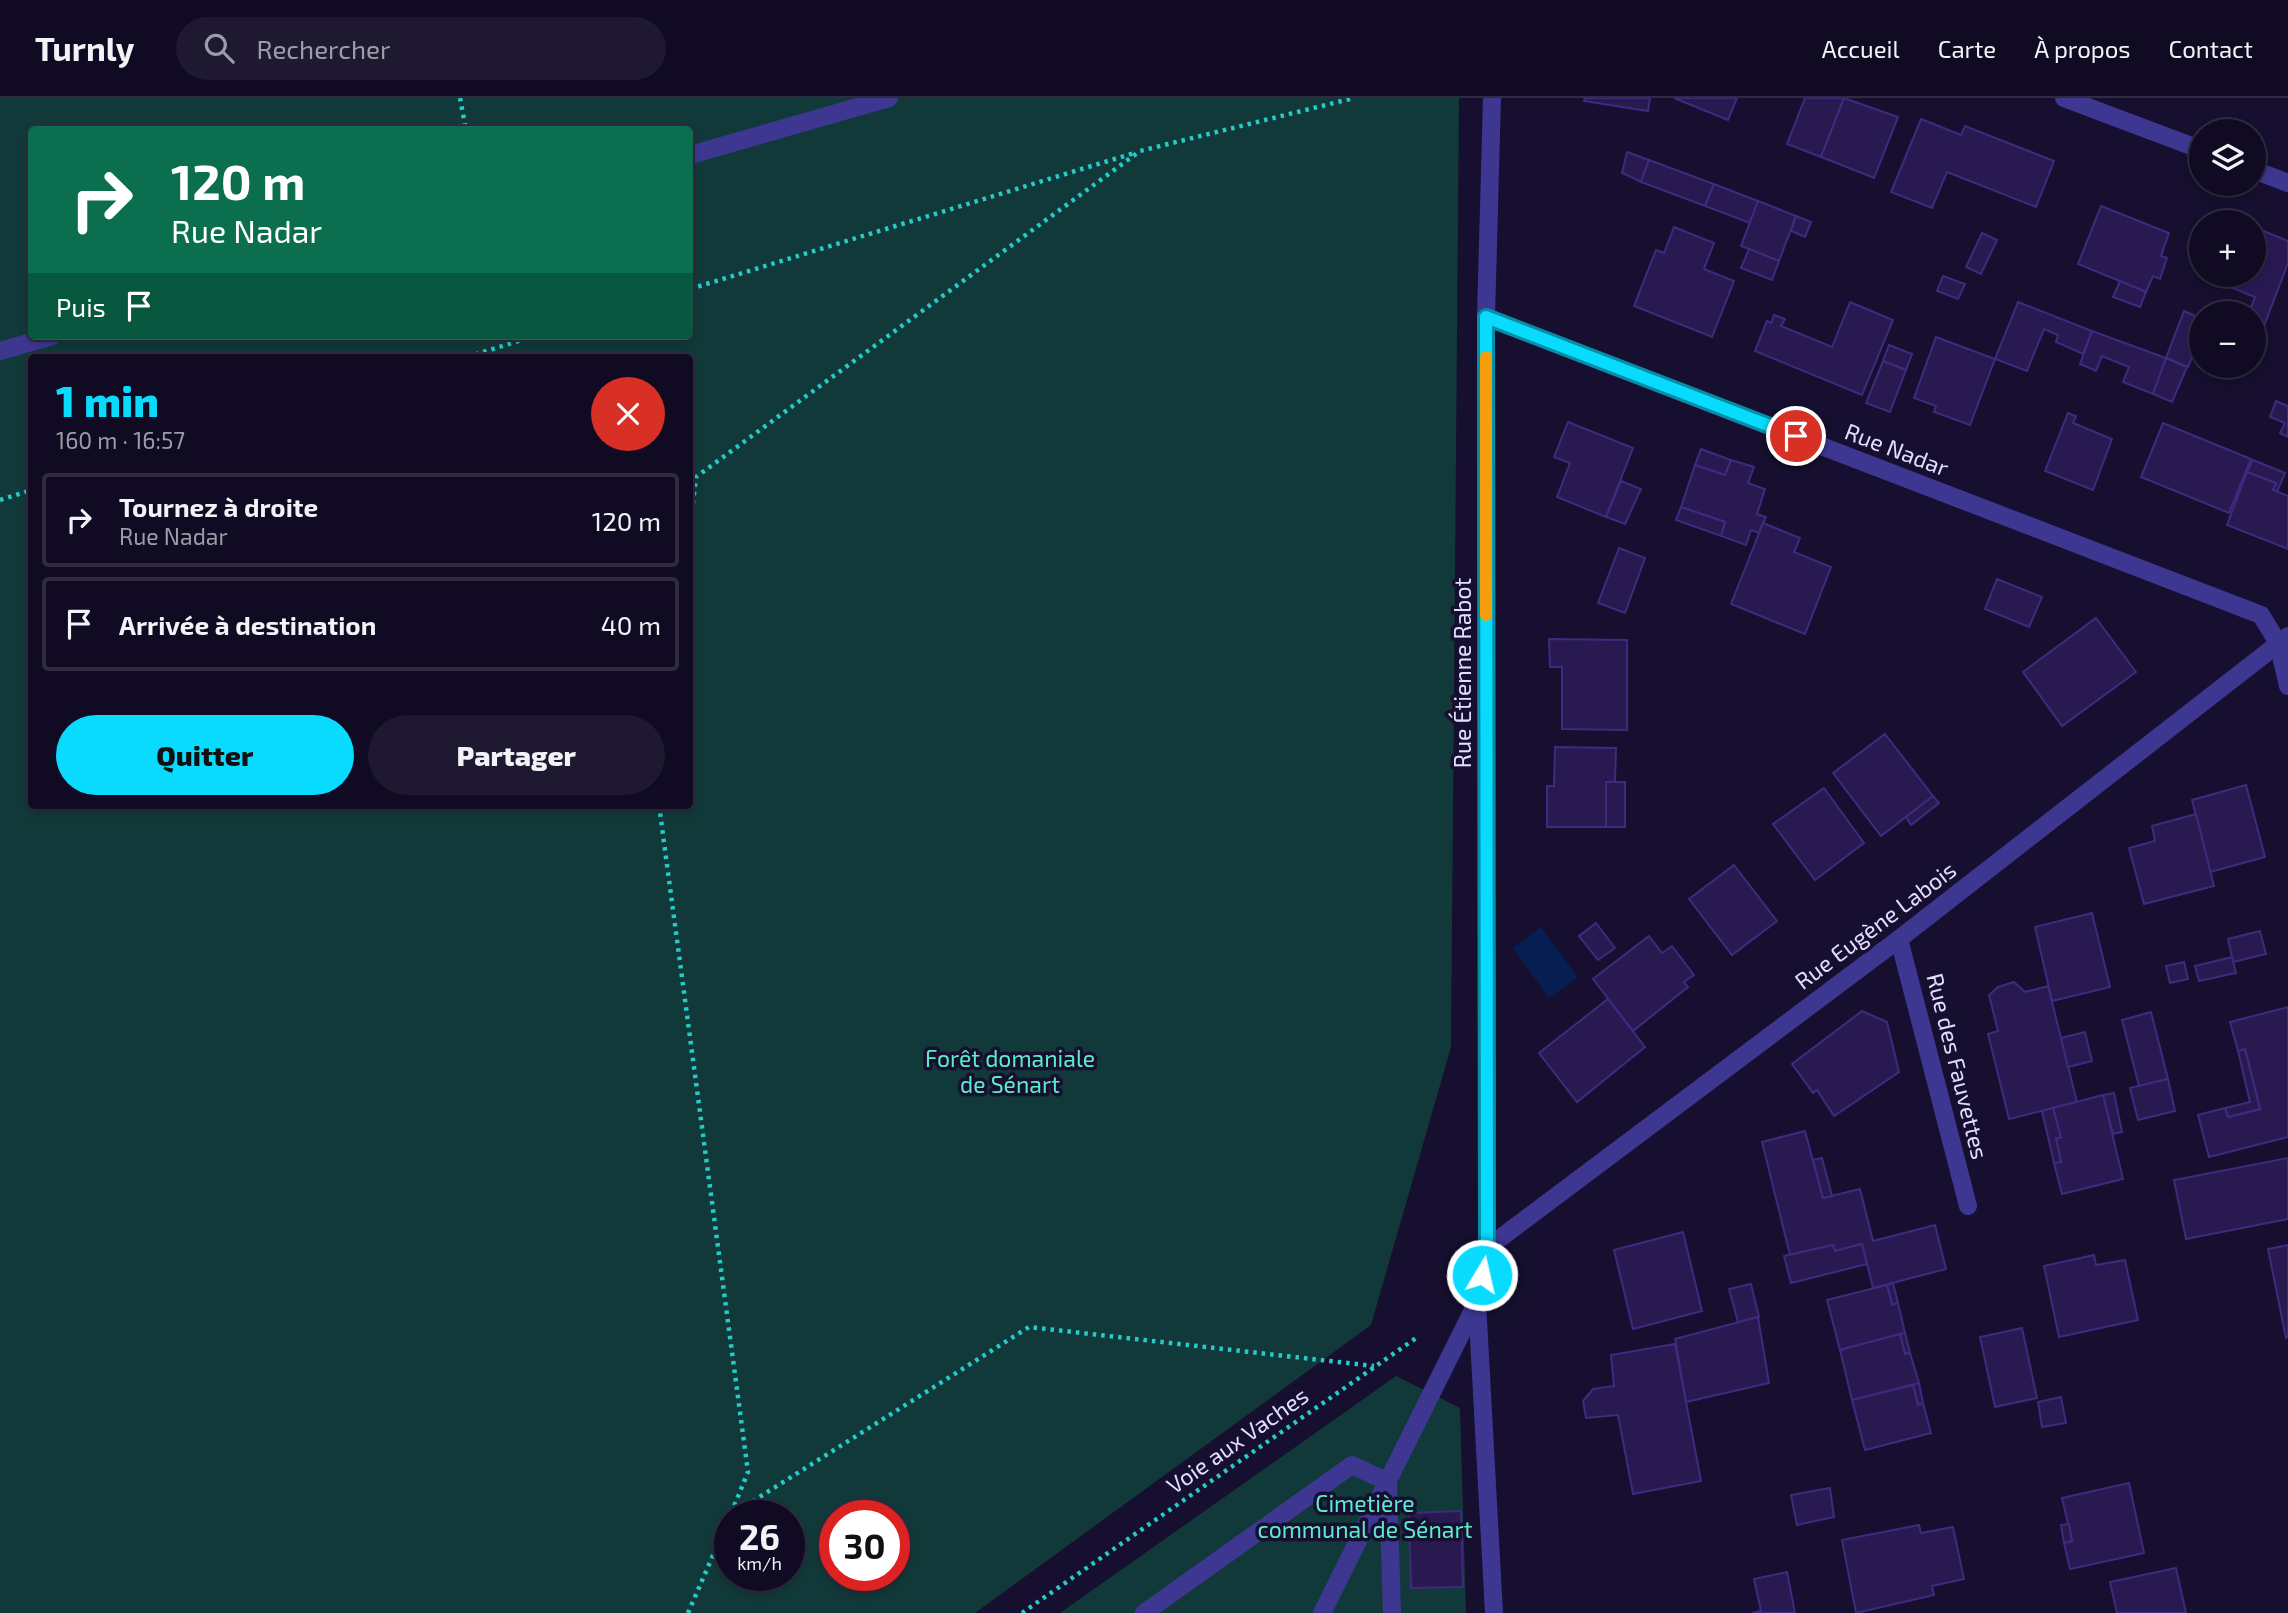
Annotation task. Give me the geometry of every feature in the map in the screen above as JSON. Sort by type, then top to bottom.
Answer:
[{"type":"street","points":[[693,154],[889,98]]},
{"type":"street","name":"Rue Étienne Rabot","points":[[1476,1302],[1487,1248],[1486,317],[1492,98]]},
{"type":"street","points":[[2064,98],[2189,145]]},
{"type":"street","points":[[2266,175],[2288,183]]},
{"type":"street","name":"Rue Nadar","points":[[1486,317],[2261,615],[2283,640]]},
{"type":"street","points":[[0,351],[37,340]]},
{"type":"street","points":[[2283,640],[2288,686]]},
{"type":"street","name":"Rue Eugène Labois","points":[[1487,1248],[1899,939],[2283,640]]},
{"type":"street","name":"Rue des Fauvettes","points":[[1899,939],[1968,1206]]},
{"type":"street","points":[[1322,1613],[1476,1302]]},
{"type":"street","points":[[1476,1302],[1494,1613]]},
{"type":"street","points":[[1144,1613],[1352,1465],[1388,1482]]},
{"type":"street","points":[[1388,1482],[1392,1613]]},
{"type":"path","points":[[460,98],[465,126]]},
{"type":"path","points":[[693,288],[1140,151],[1354,98]]},
{"type":"path","points":[[693,503],[696,477],[1140,151]]},
{"type":"path","points":[[477,354],[522,340]]},
{"type":"path","points":[[0,500],[28,491]]},
{"type":"path","points":[[660,809],[748,1472],[737,1500]]},
{"type":"path","points":[[755,1500],[1029,1327],[1374,1366]]},
{"type":"path","name":"Voie aux Vaches","points":[[1022,1613],[1420,1335]]},
{"type":"path","points":[[688,1613],[714,1553]]},
{"type":"green space","name":"Forêt domaniale de Sénart","points":[[0,98],[1459,98],[1451,1047],[1371,1325],[975,1613],[0,1613]]},
{"type":"green space","name":"Cimetière communal de Sénart","points":[[1396,1376],[1460,1408],[1466,1613],[1060,1613]]},
{"type":"water","points":[[1541,927],[1578,977],[1549,998],[1513,948]]},
{"type":"building","points":[[1585,98],[1650,98],[1648,111],[1584,101]]},
{"type":"building","points":[[1674,98],[1737,98],[1728,120]]},
{"type":"building","points":[[1805,98],[1844,98],[1821,157],[1787,144]]},
{"type":"building","points":[[1844,98],[1898,117],[1874,178],[1821,157]]},
{"type":"building","points":[[1921,119],[1961,135],[1965,126],[2054,161],[2036,207],[1947,172],[1932,208],[1891,192]]},
{"type":"building","points":[[1627,152],[1649,160],[1641,182],[1622,173]]},
{"type":"building","points":[[1649,160],[1714,184],[1705,206],[1641,182]]},
{"type":"building","points":[[1714,184],[1758,201],[1750,223],[1705,206]]},
{"type":"building","points":[[1758,201],[1796,216],[1779,261],[1741,246]]},
{"type":"building","points":[[2101,206],[2169,233],[2161,256],[2167,258],[2160,279],[2153,276],[2146,292],[2078,264]]},
{"type":"building","points":[[1796,216],[1811,222],[1805,237],[1791,231]]},
{"type":"building","points":[[1674,227],[1714,243],[1704,269],[1734,281],[1712,337],[1634,306],[1656,250],[1664,253]]},
{"type":"building","points":[[2266,232],[2288,241],[2288,263],[2266,321],[2266,301],[2254,301],[2255,297],[2230,287],[2266,287]]},
{"type":"building","points":[[1982,233],[1997,240],[1981,274],[1966,267]]},
{"type":"building","points":[[1749,249],[1779,261],[1772,280],[1741,268]]},
{"type":"building","points":[[1943,276],[1965,284],[1958,299],[1937,291]]},
{"type":"building","points":[[2120,281],[2146,292],[2140,307],[2113,297]]},
{"type":"building","points":[[1850,302],[1893,320],[1862,395],[1755,351],[1767,321],[1771,323],[1774,315],[1785,319],[1781,326],[1832,347]]},
{"type":"building","points":[[2018,302],[2092,331],[2083,354],[2056,342],[2058,335],[2044,329],[2027,371],[1995,359]]},
{"type":"building","points":[[2184,311],[2189,313],[2188,367],[2166,358]]},
{"type":"building","points":[[2092,331],[2166,358],[2153,394],[2123,382],[2129,367],[2102,356],[2096,371],[2080,364]]},
{"type":"building","points":[[1936,337],[1995,359],[1970,425],[1934,412],[1936,406],[1914,398]]},
{"type":"building","points":[[1889,345],[1912,354],[1906,370],[1883,361]]},
{"type":"building","points":[[2166,358],[2187,367],[2172,402],[2153,394]]},
{"type":"building","points":[[1883,361],[1906,370],[1890,412],[1866,403]]},
{"type":"building","points":[[2276,401],[2288,406],[2288,437],[2280,433],[2285,423],[2270,417]]},
{"type":"building","points":[[2068,413],[2076,416],[2073,423],[2112,439],[2093,490],[2045,471]]},
{"type":"building","points":[[1568,422],[1633,448],[1606,517],[1557,497],[1570,463],[1554,457]]},
{"type":"building","points":[[2163,423],[2251,459],[2229,513],[2141,477]]},
{"type":"building","points":[[1701,449],[1731,460],[1725,475],[1695,465]]},
{"type":"building","points":[[1731,460],[1754,467],[1748,483],[1765,489],[1757,514],[1766,517],[1759,533],[1751,530],[1746,545],[1721,536],[1725,522],[1681,507],[1695,465],[1725,475]]},
{"type":"building","points":[[2253,460],[2285,473],[2277,492],[2273,490],[2276,483],[2247,472]]},
{"type":"building","points":[[2247,472],[2276,483],[2273,490],[2288,496],[2288,549],[2227,525]]},
{"type":"building","points":[[1621,481],[1641,489],[1625,524],[1606,517]]},
{"type":"building","points":[[1681,507],[1725,522],[1721,536],[1676,520]]},
{"type":"building","points":[[1763,523],[1800,538],[1794,552],[1831,567],[1805,634],[1731,604]]},
{"type":"building","points":[[1619,548],[1645,558],[1625,613],[1598,603]]},
{"type":"building","points":[[1997,579],[2042,597],[2029,627],[1985,609]]},
{"type":"building","points":[[2096,618],[2136,672],[2062,726],[2023,672]]},
{"type":"building","points":[[1549,639],[1627,640],[1627,730],[1562,729],[1562,667],[1550,667]]},
{"type":"building","points":[[1885,734],[1933,796],[1881,836],[1833,773]]},
{"type":"building","points":[[1555,747],[1616,748],[1615,782],[1606,782],[1606,827],[1547,827],[1547,786],[1554,786]]},
{"type":"building","points":[[1606,782],[1625,782],[1625,827],[1606,827]]},
{"type":"building","points":[[2246,785],[2265,857],[2210,872],[2192,800]]},
{"type":"building","points":[[1824,788],[1864,843],[1815,880],[1773,824]]},
{"type":"building","points":[[1933,796],[1939,803],[1911,825],[1906,817]]},
{"type":"building","points":[[2196,814],[2214,886],[2144,904],[2129,848],[2155,841],[2152,826]]},
{"type":"building","points":[[1734,865],[1777,921],[1732,955],[1689,899]]},
{"type":"building","points":[[2092,913],[2110,987],[2052,1001],[2035,927]]},
{"type":"building","points":[[1596,923],[1615,948],[1598,960],[1579,936]]},
{"type":"building","points":[[2260,931],[2266,954],[2233,962],[2228,939]]},
{"type":"building","points":[[1649,936],[1662,953],[1672,946],[1694,975],[1684,982],[1688,987],[1633,1031],[1593,979]]},
{"type":"building","points":[[2232,957],[2236,973],[2199,981],[2195,966]]},
{"type":"building","points":[[2184,962],[2188,979],[2170,983],[2166,966]]},
{"type":"building","points":[[2014,982],[2025,992],[2048,986],[2077,1102],[2009,1119],[1988,1034],[1998,1031],[1989,995],[1998,987]]},
{"type":"building","points":[[1608,999],[1645,1047],[1577,1102],[1539,1053]]},
{"type":"building","points":[[2288,1007],[2288,1137],[2209,1157],[2198,1115],[2225,1108],[2228,1117],[2260,1109],[2245,1049],[2238,1051],[2230,1022]]},
{"type":"building","points":[[1862,1011],[1887,1022],[1899,1072],[1834,1116],[1817,1090],[1813,1093],[1792,1064]]},
{"type":"building","points":[[2151,1012],[2168,1079],[2139,1086],[2122,1020]]},
{"type":"building","points":[[2085,1032],[2092,1061],[2068,1067],[2061,1038]]},
{"type":"building","points":[[2245,1049],[2260,1109],[2228,1117],[2225,1108],[2250,1102],[2238,1051]]},
{"type":"building","points":[[2168,1079],[2175,1111],[2138,1120],[2130,1088]]},
{"type":"building","points":[[2114,1093],[2122,1132],[2113,1134],[2103,1095]]},
{"type":"building","points":[[2103,1095],[2123,1179],[2062,1194],[2054,1163],[2061,1162],[2056,1138],[2061,1138],[2053,1108]]},
{"type":"building","points":[[2053,1108],[2061,1138],[2056,1138],[2061,1162],[2054,1163],[2042,1111]]},
{"type":"building","points":[[1805,1131],[1823,1198],[1860,1189],[1873,1241],[1935,1225],[1946,1269],[1873,1288],[1862,1244],[1835,1251],[1833,1245],[1790,1255],[1762,1142]]},
{"type":"building","points":[[1822,1158],[1832,1196],[1823,1198],[1813,1160]]},
{"type":"building","points":[[2288,1158],[2288,1219],[2186,1239],[2174,1180]]},
{"type":"building","points":[[1683,1232],[1702,1311],[1633,1329],[1614,1250]]},
{"type":"building","points":[[1862,1244],[1867,1264],[1791,1283],[1784,1256],[1833,1245],[1835,1251]]},
{"type":"building","points":[[2288,1245],[2288,1337],[2286,1338],[2268,1249]]},
{"type":"building","points":[[2094,1255],[2096,1265],[2125,1260],[2138,1320],[2059,1337],[2044,1266]]},
{"type":"building","points":[[1893,1283],[1898,1303],[1892,1305],[1887,1285]]},
{"type":"building","points":[[1751,1284],[1759,1317],[1738,1322],[1729,1289]]},
{"type":"building","points":[[1887,1285],[1892,1305],[1898,1303],[1905,1333],[1840,1350],[1827,1300]]},
{"type":"building","points":[[1758,1317],[1769,1383],[1686,1402],[1675,1339]]},
{"type":"building","points":[[2022,1328],[2037,1398],[1995,1407],[1980,1337]]},
{"type":"building","points":[[1905,1333],[1910,1353],[1905,1354],[1900,1334]]},
{"type":"building","points":[[1900,1334],[1905,1354],[1910,1353],[1919,1383],[1852,1400],[1840,1350]]},
{"type":"building","points":[[1675,1344],[1701,1481],[1633,1494],[1618,1415],[1586,1418],[1583,1401],[1593,1389],[1614,1386],[1611,1355]]},
{"type":"building","points":[[1919,1383],[1923,1403],[1918,1405],[1913,1385]]},
{"type":"building","points":[[1913,1385],[1918,1405],[1923,1403],[1931,1433],[1865,1450],[1852,1400]]},
{"type":"building","points":[[2061,1397],[2066,1423],[2042,1427],[2038,1402]]},
{"type":"building","points":[[2129,1483],[2144,1553],[2070,1569],[2064,1543],[2072,1541],[2062,1498]]},
{"type":"building","points":[[1830,1488],[1834,1517],[1797,1525],[1791,1495]]},
{"type":"building","points":[[1461,1511],[1463,1587],[1411,1588],[1409,1513]]},
{"type":"building","points":[[2069,1524],[2072,1541],[2064,1543],[2061,1525]]},
{"type":"building","points":[[1919,1525],[1921,1533],[1953,1527],[1964,1579],[1932,1586],[1934,1595],[1856,1613],[1842,1540]]},
{"type":"building","points":[[2176,1568],[2186,1613],[2117,1613],[2110,1582]]},
{"type":"building","points":[[1787,1572],[1795,1613],[1752,1613],[1761,1611],[1754,1579]]},
{"type":"slow traffic","points":[[1486,357],[1486,615]]},
{"type":"route","points":[[1482,1275],[1487,1248],[1486,317],[1796,436]]}]
